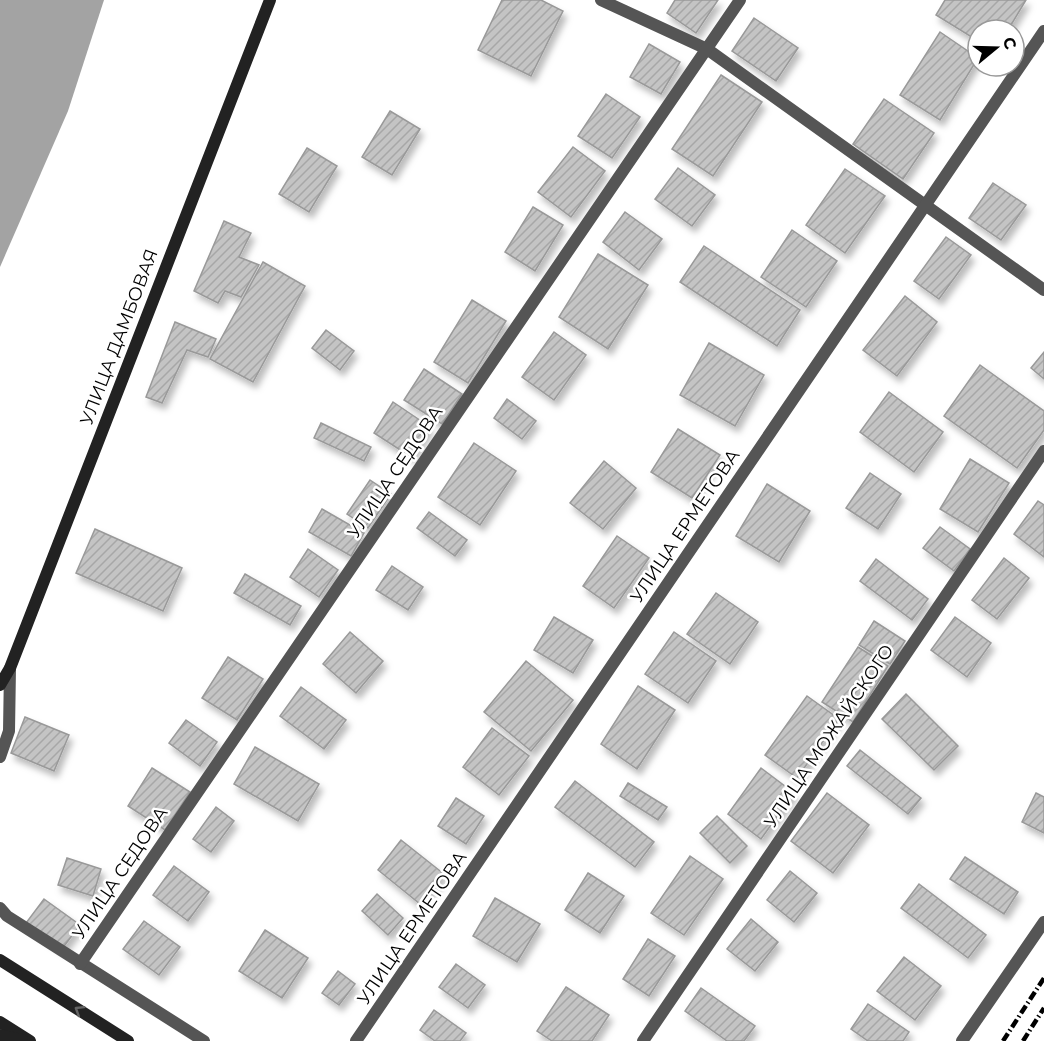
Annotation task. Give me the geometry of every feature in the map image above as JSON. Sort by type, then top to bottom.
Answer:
[{"type":"street","name":"УЛИЦА ДАМБОВАЯ","points":[[0,685],[10,668],[270,0]]},
{"type":"street","points":[[601,0],[707,49],[1044,290]]},
{"type":"street","name":"УЛИЦА СЕДОВА","points":[[80,964],[740,0]]},
{"type":"street","name":"УЛИЦА ЕРМЕТОВА","points":[[356,1041],[1044,31]]},
{"type":"street","name":"УЛИЦА МОЖАЙСКОГО","points":[[644,1041],[1044,451]]},
{"type":"street","points":[[0,757],[9,730],[10,668]]},
{"type":"street","points":[[0,908],[7,916],[80,964],[204,1041]]},
{"type":"street","points":[[962,1041],[1044,922]]},
{"type":"street","points":[[0,960],[129,1041]]},
{"type":"street","points":[[0,1022],[30,1041]]},
{"type":"street","points":[[0,1035],[25,1041]]},
{"type":"shaded area","points":[[0,0],[104,0],[68,111],[0,267]]},
{"type":"building","points":[[502,0],[541,0],[563,11],[531,76],[478,50]]},
{"type":"building","points":[[675,0],[718,0],[696,33],[667,13]]},
{"type":"building","points":[[945,0],[1026,0],[1015,18],[966,18],[966,34],[936,15]]},
{"type":"building","points":[[754,18],[798,48],[776,81],[732,51]]},
{"type":"building","points":[[940,32],[966,50],[966,78],[940,120],[900,95]]},
{"type":"building","points":[[649,44],[680,62],[661,94],[630,77]]},
{"type":"building","points":[[721,75],[762,102],[713,176],[672,149]]},
{"type":"building","points":[[606,94],[640,117],[612,158],[578,136]]},
{"type":"building","points":[[884,99],[934,133],[903,179],[853,144]]},
{"type":"building","points":[[390,111],[420,129],[392,175],[362,157]]},
{"type":"building","points":[[573,147],[605,171],[571,217],[538,192]]},
{"type":"building","points":[[307,148],[337,166],[309,212],[279,194]]},
{"type":"building","points":[[678,168],[715,195],[692,226],[655,199]]},
{"type":"building","points":[[845,169],[885,196],[845,253],[806,225]]},
{"type":"building","points":[[993,183],[1026,205],[1001,240],[969,218]]},
{"type":"building","points":[[533,207],[563,225],[535,271],[505,252]]},
{"type":"building","points":[[625,212],[662,239],[639,270],[603,242]]},
{"type":"building","points":[[224,221],[251,233],[239,257],[259,265],[241,297],[225,291],[218,303],[194,291]]},
{"type":"building","points":[[792,230],[837,261],[806,307],[761,277]]},
{"type":"building","points":[[946,237],[971,255],[939,299],[914,281]]},
{"type":"building","points":[[704,246],[800,310],[777,346],[680,282]]},
{"type":"building","points":[[598,254],[648,285],[608,349],[559,317]]},
{"type":"building","points":[[263,262],[305,286],[253,382],[210,359]]},
{"type":"building","points":[[905,296],[937,322],[897,376],[863,350]]},
{"type":"building","points":[[472,300],[506,321],[468,383],[434,362]]},
{"type":"building","points":[[175,322],[216,339],[208,357],[187,350],[162,403],[146,397]]},
{"type":"building","points":[[326,330],[354,351],[340,370],[312,348]]},
{"type":"building","points":[[554,332],[586,355],[554,400],[522,377]]},
{"type":"building","points":[[709,343],[764,375],[735,426],[680,395]]},
{"type":"building","points":[[1044,352],[1044,379],[1031,368]]},
{"type":"building","points":[[980,365],[1044,411],[1044,430],[1017,468],[944,416]]},
{"type":"building","points":[[424,369],[462,394],[442,424],[404,400]]},
{"type":"building","points":[[889,392],[943,432],[914,472],[860,432]]},
{"type":"building","points":[[507,399],[536,421],[522,439],[494,418]]},
{"type":"building","points":[[393,402],[430,427],[411,457],[374,433]]},
{"type":"building","points":[[321,423],[371,447],[364,461],[314,438]]},
{"type":"building","points":[[678,429],[720,455],[692,498],[651,472]]},
{"type":"building","points":[[474,443],[516,471],[480,525],[438,497]]},
{"type":"building","points":[[970,459],[1009,483],[978,532],[940,509]]},
{"type":"building","points":[[604,461],[636,488],[603,529],[570,503]]},
{"type":"building","points":[[870,473],[901,494],[878,529],[846,508]]},
{"type":"building","points":[[370,480],[391,494],[368,528],[347,514]]},
{"type":"building","points":[[767,484],[810,511],[779,562],[736,536]]},
{"type":"building","points":[[1038,501],[1044,505],[1044,557],[1014,534]]},
{"type":"building","points":[[322,509],[364,533],[351,556],[309,532]]},
{"type":"building","points":[[429,512],[467,540],[455,556],[417,528]]},
{"type":"building","points":[[940,527],[970,549],[954,571],[923,548]]},
{"type":"building","points":[[95,529],[182,568],[163,611],[76,573]]},
{"type":"building","points":[[617,536],[649,558],[614,608],[583,586]]},
{"type":"building","points":[[308,549],[338,570],[319,597],[290,577]]},
{"type":"building","points":[[1004,558],[1029,578],[997,619],[972,600]]},
{"type":"building","points":[[876,559],[928,599],[912,620],[860,581]]},
{"type":"building","points":[[392,566],[423,587],[408,610],[376,590]]},
{"type":"building","points":[[245,574],[301,606],[290,625],[234,593]]},
{"type":"building","points":[[716,593],[758,622],[730,664],[687,634]]},
{"type":"building","points":[[554,617],[593,640],[573,673],[534,650]]},
{"type":"building","points":[[955,617],[991,643],[967,677],[931,650]]},
{"type":"building","points":[[874,621],[905,641],[890,664],[859,645]]},
{"type":"building","points":[[350,632],[383,661],[356,693],[323,664]]},
{"type":"building","points":[[674,632],[716,661],[688,703],[645,674]]},
{"type":"building","points":[[858,647],[888,666],[853,722],[822,702]]},
{"type":"building","points":[[228,657],[263,679],[237,720],[202,698]]},
{"type":"building","points":[[526,661],[573,700],[531,751],[484,712]]},
{"type":"building","points":[[638,686],[675,710],[637,769],[601,744]]},
{"type":"building","points":[[301,687],[346,720],[324,749],[280,716]]},
{"type":"building","points":[[906,694],[958,746],[934,770],[882,719]]},
{"type":"building","points":[[807,696],[839,719],[797,778],[765,755]]},
{"type":"building","points":[[25,717],[69,735],[54,771],[11,753]]},
{"type":"building","points":[[186,720],[217,742],[200,766],[169,743]]},
{"type":"building","points":[[492,728],[529,756],[499,795],[463,767]]},
{"type":"building","points":[[255,747],[319,784],[298,821],[234,784]]},
{"type":"building","points":[[860,750],[921,798],[908,814],[847,766]]},
{"type":"building","points":[[152,768],[190,792],[165,830],[128,806]]},
{"type":"building","points":[[761,768],[794,793],[761,839],[728,814]]},
{"type":"building","points":[[575,781],[654,842],[635,867],[555,807]]},
{"type":"building","points":[[628,783],[667,807],[658,820],[620,796]]},
{"type":"building","points":[[827,793],[869,825],[833,873],[791,841]]},
{"type":"building","points":[[1036,793],[1044,797],[1044,833],[1022,822]]},
{"type":"building","points":[[456,798],[484,816],[466,844],[438,826]]},
{"type":"building","points":[[216,807],[234,821],[211,852],[193,839]]},
{"type":"building","points":[[717,816],[747,846],[730,863],[700,833]]},
{"type":"building","points":[[401,840],[444,874],[420,904],[378,870]]},
{"type":"building","points":[[690,856],[723,879],[684,935],[651,913]]},
{"type":"building","points":[[965,857],[1018,892],[1004,914],[950,879]]},
{"type":"building","points":[[67,858],[101,869],[93,896],[58,885]]},
{"type":"building","points":[[174,866],[209,892],[188,921],[153,895]]},
{"type":"building","points":[[790,871],[817,893],[794,922],[767,900]]},
{"type":"building","points":[[588,873],[624,896],[600,933],[565,910]]},
{"type":"building","points":[[919,884],[986,935],[968,958],[901,908]]},
{"type":"building","points":[[377,894],[403,918],[388,935],[362,911]]},
{"type":"building","points":[[495,898],[540,924],[517,962],[473,936]]},
{"type":"building","points":[[44,899],[80,925],[62,949],[26,923]]},
{"type":"building","points":[[751,919],[778,942],[755,971],[727,949]]},
{"type":"building","points":[[144,921],[180,947],[159,975],[123,949]]},
{"type":"building","points":[[265,930],[308,958],[282,998],[239,971]]},
{"type":"building","points":[[648,939],[675,956],[649,996],[623,979]]},
{"type":"building","points":[[904,957],[941,986],[915,1020],[877,991]]},
{"type":"building","points":[[456,964],[485,985],[468,1008],[439,987]]},
{"type":"building","points":[[338,971],[355,984],[339,1005],[322,993]]},
{"type":"building","points":[[566,987],[609,1015],[592,1041],[552,1041],[537,1031]]},
{"type":"building","points":[[701,988],[755,1026],[744,1041],[727,1041],[685,1011]]},
{"type":"building","points":[[868,1004],[909,1032],[903,1041],[868,1041],[851,1029]]},
{"type":"building","points":[[434,1010],[466,1033],[460,1041],[435,1041],[420,1030]]},
{"type":"railway","points":[[1003,1041],[1044,978]]},
{"type":"railway","points":[[1023,1041],[1044,1008]]}]
